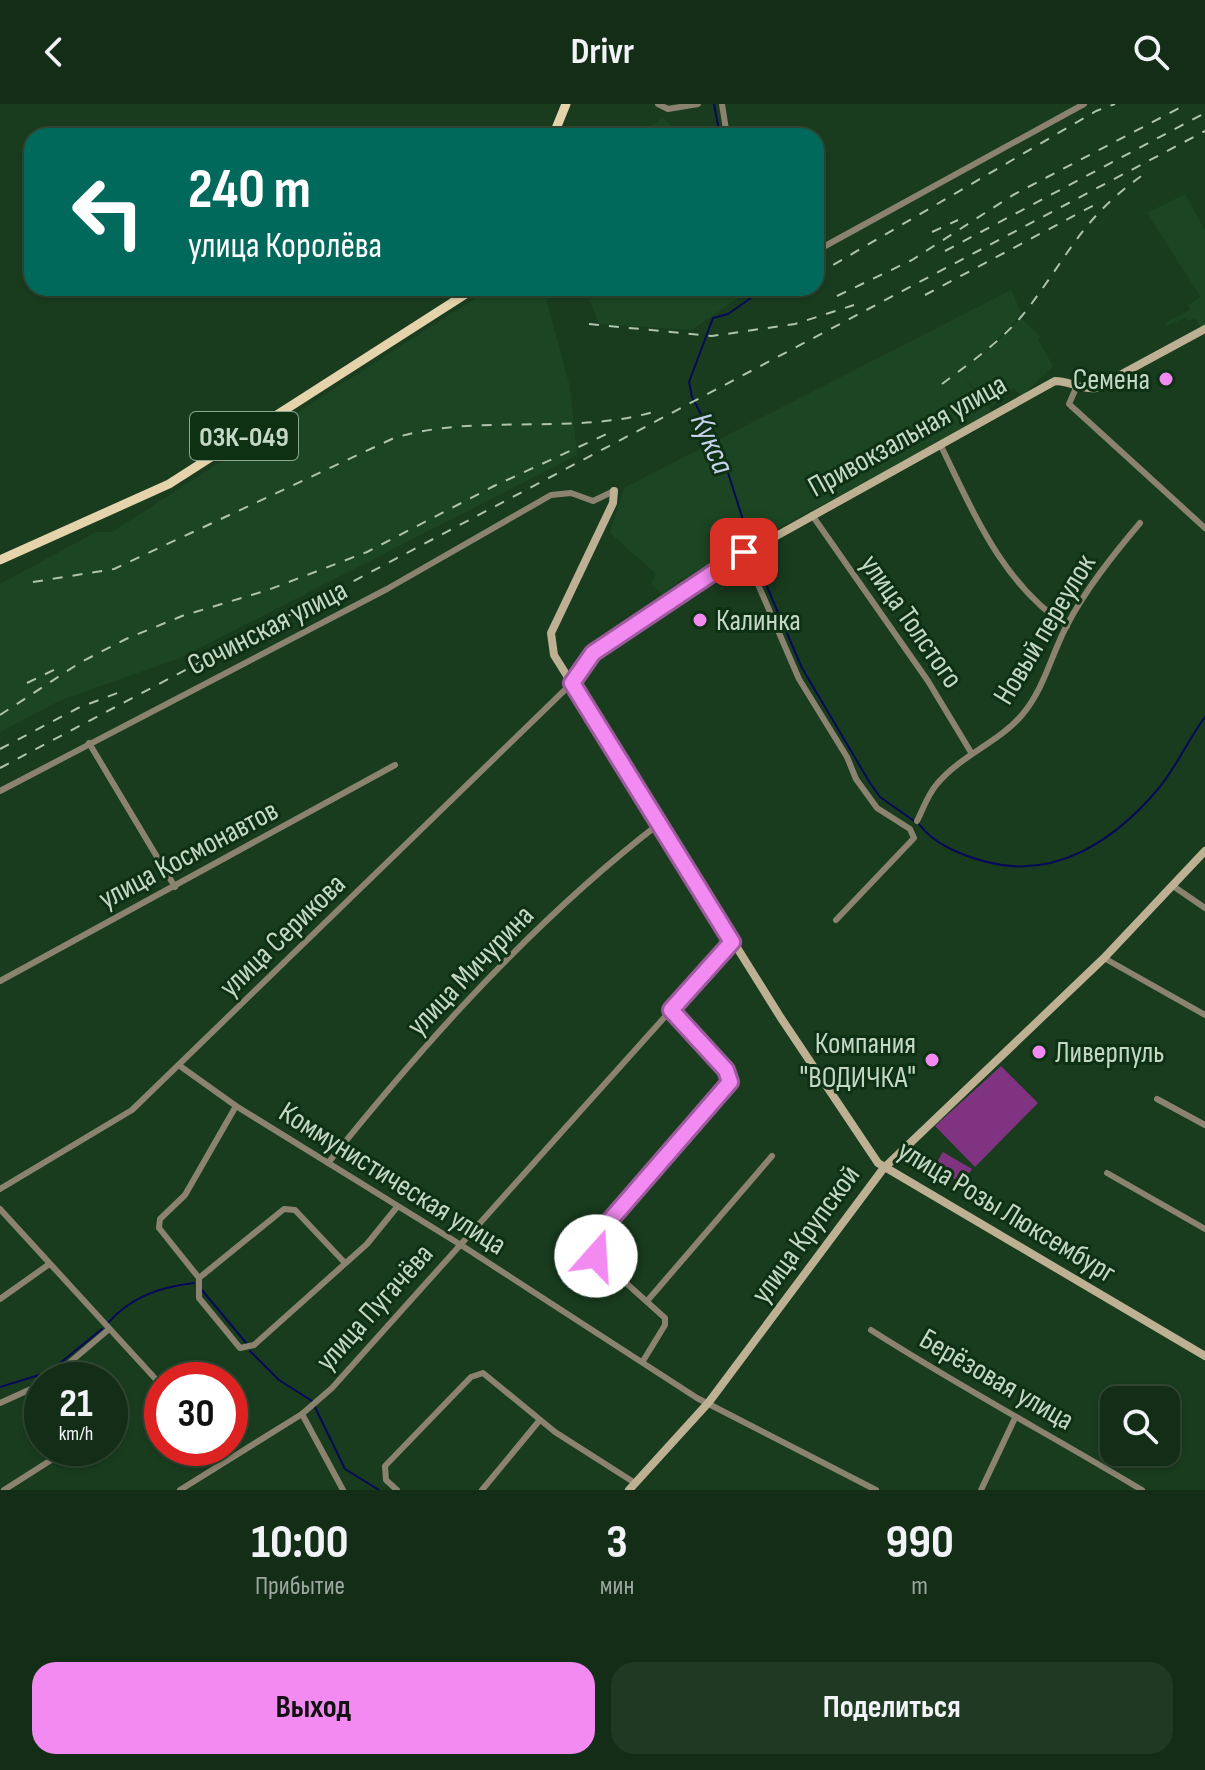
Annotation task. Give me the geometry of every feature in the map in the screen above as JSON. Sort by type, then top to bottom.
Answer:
[{"type":"main road","points":[[556,128],[566,104]]},
{"type":"main road","name":"03К-049","points":[[0,560],[169,484],[463,296]]},
{"type":"street","points":[[658,104],[668,109],[698,104]]},
{"type":"street","points":[[722,104],[726,128]]},
{"type":"street","points":[[824,247],[1084,104]]},
{"type":"street","name":"Привокзальная улица","points":[[572,683],[593,653],[749,549],[1055,381],[1064,381],[1076,388],[1096,388],[1205,329]]},
{"type":"street","points":[[1076,388],[1069,404],[1205,528]]},
{"type":"street","points":[[940,444],[979,525],[1008,570],[1028,598],[1067,626]]},
{"type":"street","name":"Сочинская улица","points":[[0,791],[387,589],[551,495],[571,493],[593,501],[614,491]]},
{"type":"street","name":"улица Розы Люксембург","points":[[614,491],[613,503],[551,633],[554,655],[732,942],[883,1169],[1205,1356]]},
{"type":"street","name":"улица Толстого","points":[[812,515],[928,681],[972,754]]},
{"type":"street","name":"Новый переулок","points":[[917,821],[937,784],[972,754],[992,743],[1022,715],[1037,693],[1067,626],[1113,555],[1140,523]]},
{"type":"street","points":[[749,549],[799,679],[847,757],[856,779],[877,808],[910,829],[914,838],[910,846],[836,920]]},
{"type":"street","name":"улица Серикова","points":[[0,1189],[132,1110],[572,683]]},
{"type":"street","points":[[89,743],[175,887]]},
{"type":"street","name":"улица Космонавтов","points":[[0,981],[395,765]]},
{"type":"street","name":"улица Мичурина","points":[[328,1163],[388,1088],[517,953],[606,864],[660,823]]},
{"type":"street","name":"улица Крупской","points":[[632,1487],[709,1402],[883,1169],[1104,958],[1205,851]]},
{"type":"street","points":[[1173,886],[1205,908]]},
{"type":"street","name":"улица Пугачёва","points":[[248,1447],[302,1414],[374,1344],[732,942]]},
{"type":"street","points":[[1104,958],[1205,1015]]},
{"type":"street","points":[[643,1361],[665,1325],[661,1310],[596,1256],[591,1247],[593,1240],[730,1082],[726,1070],[671,1010]]},
{"type":"street","name":"Коммунистическая улица","points":[[180,1066],[236,1106],[709,1402],[876,1490]]},
{"type":"street","points":[[1157,1099],[1205,1125]]},
{"type":"street","points":[[236,1106],[185,1195],[160,1219],[159,1228],[199,1278],[199,1298],[240,1348],[247,1349],[367,1244],[397,1207]]},
{"type":"street","points":[[648,1300],[772,1156]]},
{"type":"street","points":[[1107,1173],[1205,1229]]},
{"type":"street","points":[[0,1209],[144,1367]]},
{"type":"street","points":[[199,1278],[284,1209],[295,1210],[345,1263]]},
{"type":"street","points":[[0,1299],[48,1265]]},
{"type":"street","points":[[70,1362],[108,1330]]},
{"type":"street","name":"Берёзовая улица","points":[[871,1330],[966,1391],[1142,1490]]},
{"type":"street","points":[[397,1490],[386,1480],[385,1466],[477,1373],[489,1376],[539,1421],[632,1487]]},
{"type":"street","points":[[0,1403],[24,1393]]},
{"type":"street","points":[[302,1414],[343,1490]]},
{"type":"street","points":[[981,1490],[1015,1418]]},
{"type":"street","points":[[482,1490],[539,1421]]},
{"type":"street","points":[[4,1490],[42,1466]]},
{"type":"street","name":"улица Пугачёва","points":[[180,1490],[218,1466]]},
{"type":"shaded area","points":[[663,118],[672,128],[647,128]]},
{"type":"shaded area","points":[[1185,194],[1205,231],[1205,325],[1200,327],[1195,318],[1188,321],[1186,317],[1167,326],[1165,323],[1190,310],[1188,305],[1201,297],[1147,213]]},
{"type":"shaded area","points":[[1011,290],[1022,314],[961,376],[1021,318],[1040,336],[1038,340],[1053,366],[1022,396],[1013,388],[993,406],[963,377],[994,413],[677,582],[663,595],[651,584],[656,574],[610,533],[624,488]]},
{"type":"shaded area","points":[[479,296],[545,296],[570,387],[577,455],[180,658],[61,700],[0,732],[0,584],[96,532],[112,532]]},
{"type":"shaded area","points":[[588,296],[741,296],[692,330],[599,324]]},
{"type":"shaded area","points":[[1001,1066],[1038,1103],[975,1167],[935,1126]]},
{"type":"shaded area","points":[[943,1152],[972,1169],[963,1184],[934,1167]]},
{"type":"waterway","name":"Кукса","points":[[714,104],[718,128]]},
{"type":"waterway","name":"Кукса","points":[[751,545],[723,457],[692,397],[689,382],[713,318],[728,314],[754,296]]},
{"type":"waterway","name":"Кукса","points":[[752,552],[802,668],[870,783],[880,797],[914,821]]},
{"type":"waterway","name":"Кукса","points":[[919,824],[932,838],[949,848],[987,862],[1012,866],[1060,860],[1103,839],[1141,808],[1164,782],[1205,717]]},
{"type":"waterway","name":"Кукса","points":[[107,1324],[146,1295],[194,1283]]},
{"type":"waterway","name":"Кукса","points":[[201,1289],[247,1344]]},
{"type":"waterway","name":"Кукса","points":[[0,1387],[49,1372],[102,1329]]},
{"type":"waterway","name":"Кукса","points":[[250,1351],[279,1380],[312,1401],[345,1469],[379,1490]]},
{"type":"railway","points":[[824,270],[1096,111],[1115,104]]},
{"type":"railway","points":[[837,296],[912,260],[1013,195],[1187,104]]},
{"type":"railway","points":[[945,251],[1205,113]]},
{"type":"railway","points":[[0,768],[1205,131]]},
{"type":"railway","points":[[942,384],[1017,322],[1092,220],[1125,188],[1147,172]]},
{"type":"railway","points":[[925,295],[1098,203]]},
{"type":"railway","points":[[932,232],[958,220]]},
{"type":"railway","points":[[589,324],[712,336],[795,324],[854,305]]},
{"type":"railway","points":[[33,582],[114,569],[394,438],[460,426],[594,422],[660,410]]},
{"type":"railway","points":[[0,715],[81,662],[126,639],[182,616],[268,590],[367,552],[494,486],[611,432]]},
{"type":"railway","points":[[27,683],[60,667]]},
{"type":"railway","points":[[0,749],[78,708],[120,692]]},
{"type":"place","name":"Семена","points":[[1166,379]]},
{"type":"place","name":"Калинка","points":[[700,620]]},
{"type":"place","name":"Ливерпуль","points":[[1039,1052]]},
{"type":"place","name":"Компания \"ВОДИЧКА\"","points":[[932,1060]]},
{"type":"route","points":[[596,1256],[591,1247],[593,1240],[730,1082],[726,1070],[671,1010],[732,942],[572,683],[581,665],[593,653],[644,621],[692,583],[744,552]]}]
